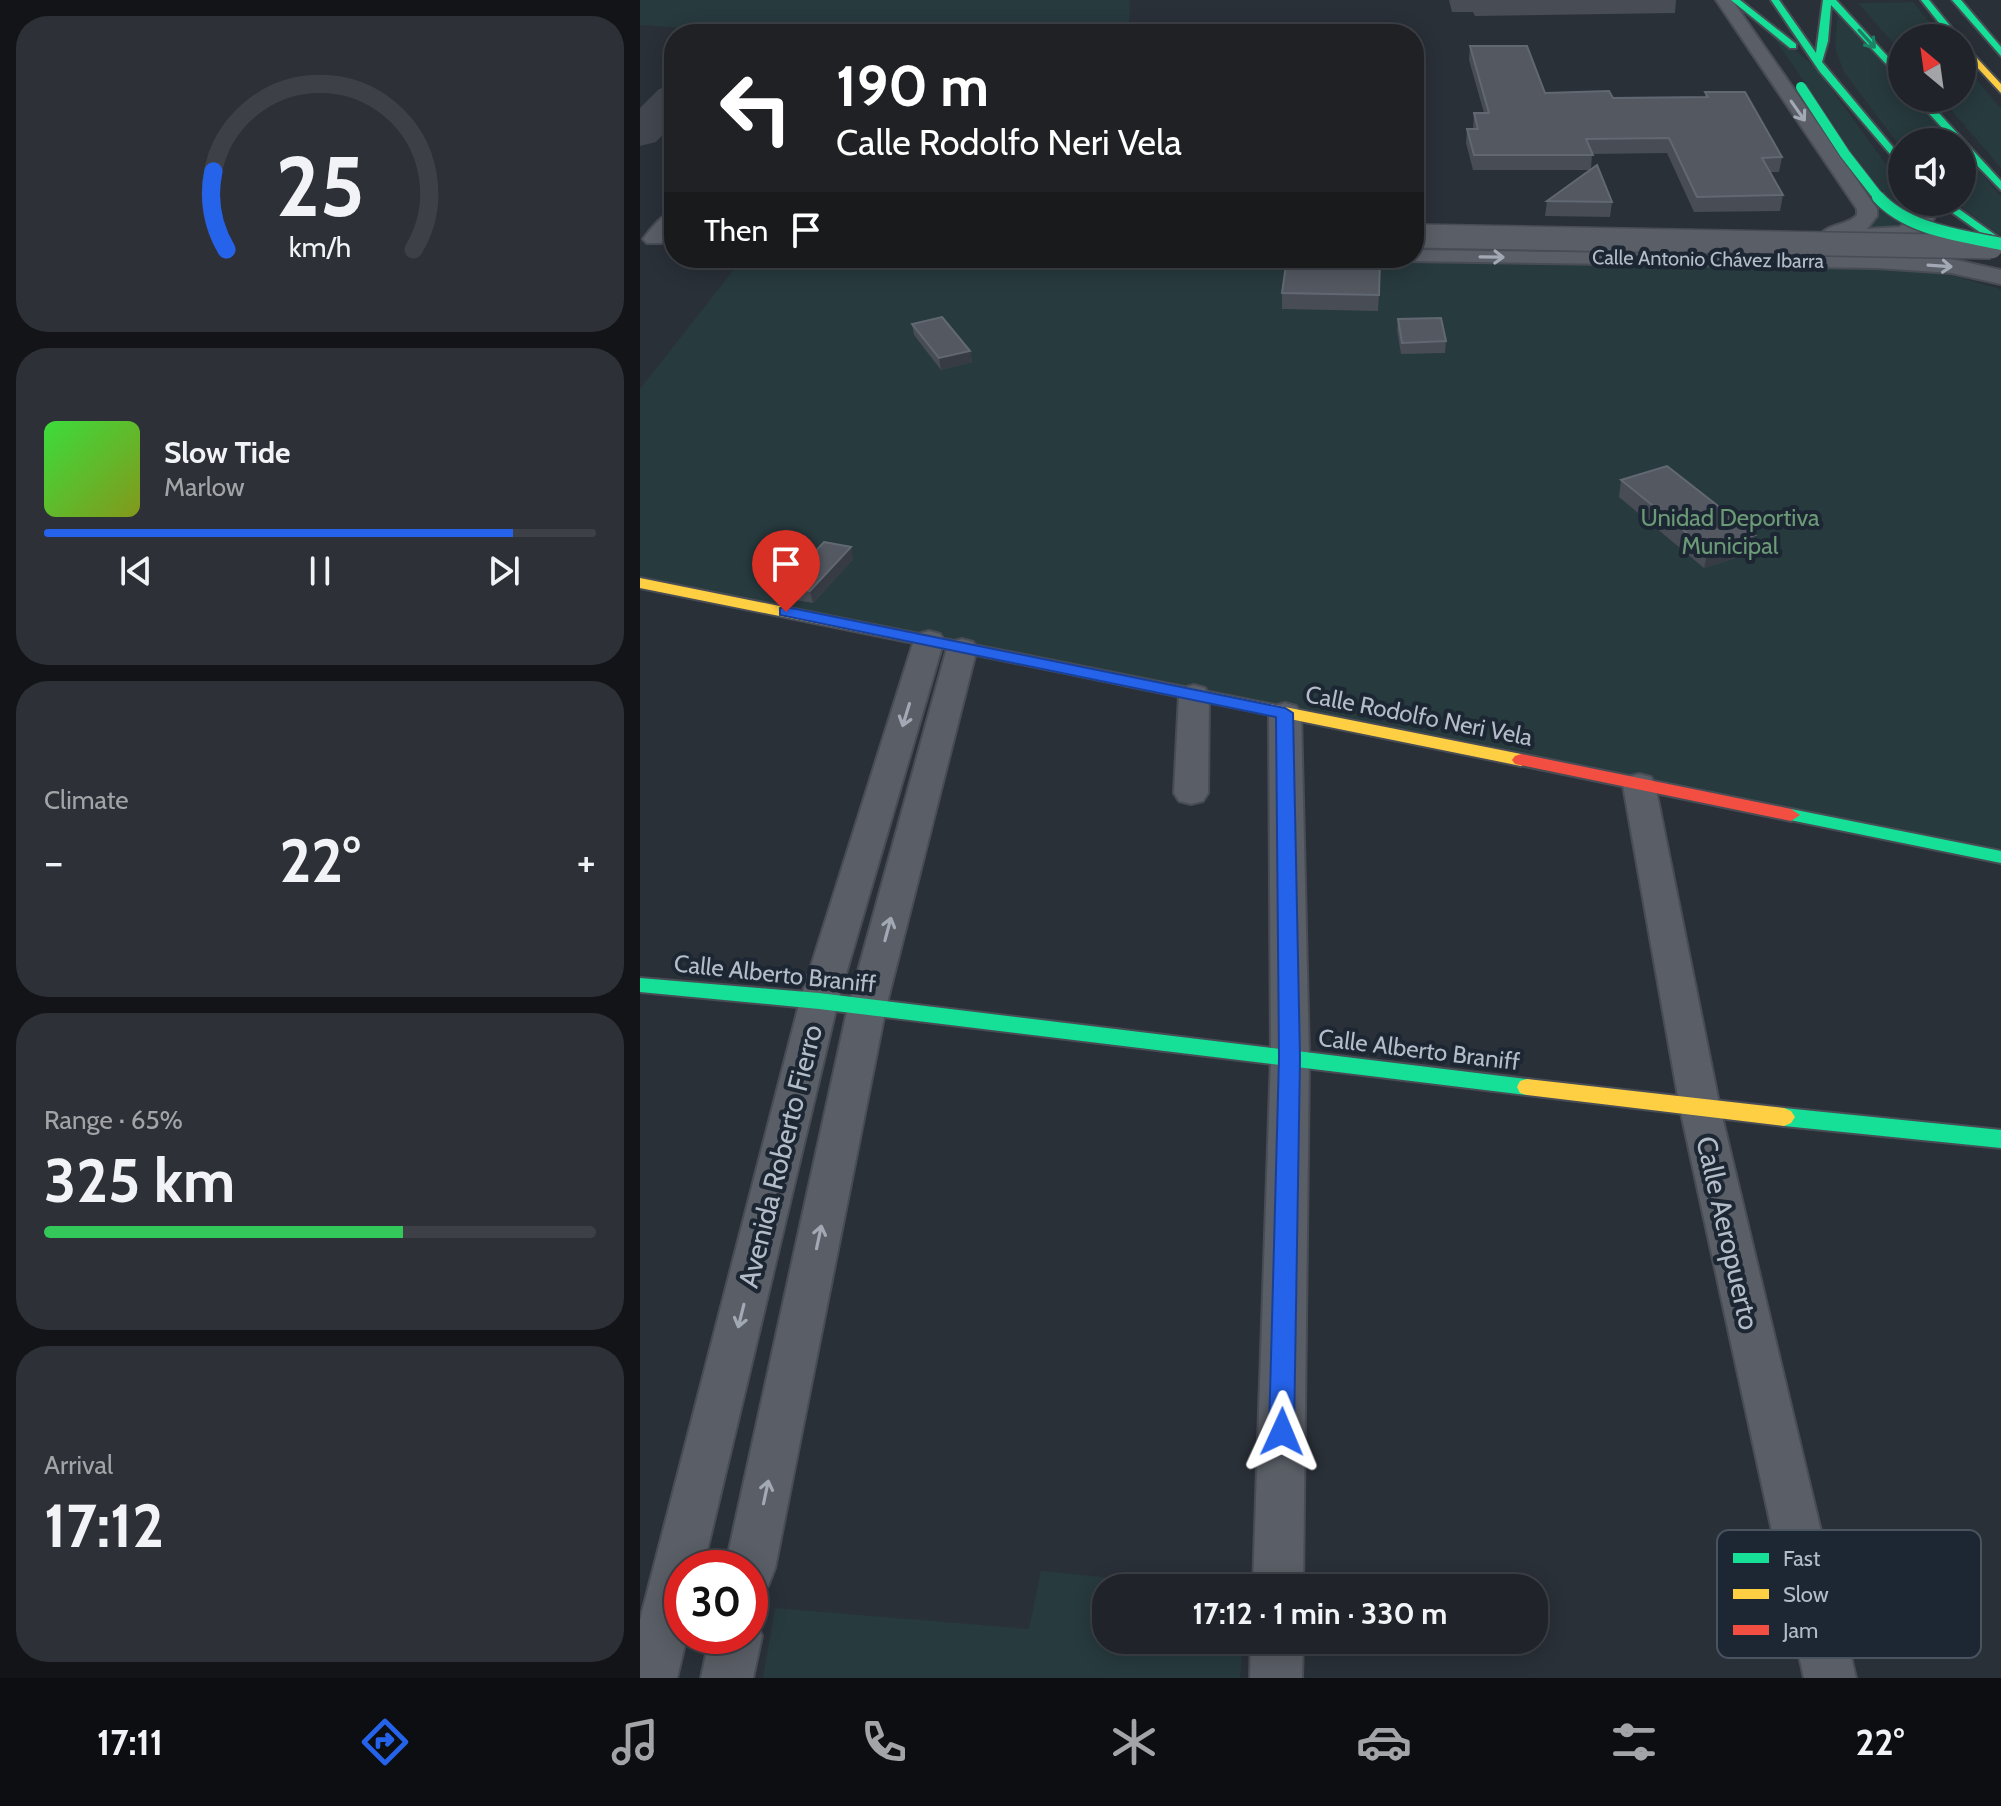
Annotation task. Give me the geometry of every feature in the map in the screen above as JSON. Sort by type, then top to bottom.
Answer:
[{"type":"main road","points":[[1734,0],[1820,66]]},
{"type":"main road","points":[[1734,0],[1801,87],[1881,203],[1903,218],[1934,230],[2001,245]]},
{"type":"main road","points":[[1775,0],[1820,66],[1888,148]]},
{"type":"main road","points":[[1820,66],[1829,0]]},
{"type":"main road","points":[[1829,0],[1888,63]]},
{"type":"main road","points":[[1925,0],[1945,24]]},
{"type":"main road","points":[[1956,0],[2001,70]]},
{"type":"main road","points":[[1969,18],[2001,53]]},
{"type":"main road","points":[[1976,58],[1987,67],[2001,70]]},
{"type":"main road","points":[[1976,61],[2001,90]]},
{"type":"main road","points":[[1933,112],[1947,128]]},
{"type":"main road","points":[[1976,160],[2001,187]]},
{"type":"main road","points":[[1961,216],[2001,245]]},
{"type":"main road","name":"Calle Rodolfo Neri Vela","points":[[641,584],[2001,857]]},
{"type":"main road","name":"Calle Alberto Braniff","points":[[640,985],[819,1001],[1700,1108],[2001,1139]]},
{"type":"street","points":[[1724,0],[1867,209],[1867,216],[1858,226],[1824,236]]},
{"type":"street","name":"Calle Antonio Chávez Ibarra","points":[[1424,239],[1894,234],[1918,227],[1929,216]]},
{"type":"street","points":[[1859,235],[1877,240],[1890,249],[1887,257],[1878,262]]},
{"type":"street","points":[[1424,239],[2001,245]]},
{"type":"street","name":"Calle Antonio Chávez Ibarra","points":[[1424,239],[1951,266],[2001,277]]},
{"type":"street","name":"Avenida Roberto Fierro","points":[[651,1678],[819,1001],[946,644]]},
{"type":"street","name":"Avenida Roberto Fierro","points":[[754,1550],[946,644]]},
{"type":"street","points":[[1191,793],[1194,695]]},
{"type":"street","points":[[1278,1574],[1290,1058],[1285,713]]},
{"type":"street","name":"Calle Aeropuerto","points":[[1639,785],[1700,1108],[1796,1530]]},
{"type":"street","points":[[727,1678],[732,1654]]},
{"type":"street","points":[[1276,1678],[1277,1654]]},
{"type":"street","name":"Calle Aeropuerto","points":[[1825,1658],[1830,1678]]},
{"type":"green space","points":[[640,0],[1130,0],[1129,24],[640,25]]},
{"type":"green space","points":[[1913,2],[1931,24],[1888,24],[1888,37],[1858,3]]},
{"type":"green space","points":[[1838,9],[1888,64],[1888,112],[1929,112],[1943,128],[1888,128],[1888,130],[1844,72],[1835,48]]},
{"type":"green space","points":[[1765,25],[1815,67],[1888,167],[1888,216],[1908,216],[1896,229],[1864,229],[1876,218],[1876,211],[1808,87]]},
{"type":"green space","points":[[1976,79],[2001,109],[2001,168],[1976,139],[1976,128],[1967,128],[1953,112],[1976,112]]},
{"type":"green space","points":[[1976,167],[2001,197],[2001,236],[1973,216],[1976,216]]},
{"type":"green space","name":"Unidad Deportiva Municipal","points":[[1508,260],[1933,270],[1997,288],[2001,290],[2001,860],[640,580],[640,389],[735,268],[1424,268],[1424,263],[1500,264]]},
{"type":"green space","points":[[1041,1571],[1092,1576],[1092,1654],[1242,1654],[1240,1678],[763,1678],[775,1608],[1029,1629]]},
{"type":"building","points":[[1470,46],[1527,46],[1545,93],[1609,91],[1613,98],[1708,97],[1705,92],[1745,92],[1782,157],[1762,158],[1783,195],[1697,197],[1669,138],[1586,139],[1593,155],[1474,155],[1467,129],[1478,129],[1474,113],[1489,113]]},
{"type":"building","points":[[1597,165],[1612,202],[1547,201]]},
{"type":"building","points":[[1286,268],[1380,268],[1379,295],[1282,293]]},
{"type":"building","points":[[942,317],[970,351],[939,358],[912,324]]},
{"type":"building","points":[[1441,318],[1446,341],[1402,343],[1398,319]]},
{"type":"building","points":[[1667,466],[1755,535],[1708,550],[1621,480]]},
{"type":"building","points":[[824,542],[851,547],[810,591],[792,587],[788,580]]},
{"type":"taxiway","points":[[640,133],[664,108]]},
{"type":"traffic: fast","points":[[1735,0],[1793,46]]},
{"type":"traffic: fast","points":[[1775,0],[1823,70],[1888,148]]},
{"type":"traffic: fast","points":[[1818,62],[1824,41],[1827,0]]},
{"type":"traffic: fast","points":[[1831,0],[1888,63]]},
{"type":"traffic: fast","points":[[1925,0],[1945,24]]},
{"type":"traffic: fast","points":[[1956,0],[2001,53]]},
{"type":"traffic: fast","points":[[1801,87],[1858,173],[1894,212],[1933,228],[2001,244]]},
{"type":"traffic: fast","points":[[1933,112],[1947,128]]},
{"type":"traffic: fast","points":[[1976,159],[2001,187]]},
{"type":"traffic: fast","points":[[1962,216],[2001,244]]},
{"type":"traffic: fast","points":[[1791,815],[2001,857]]},
{"type":"traffic: fast","points":[[640,985],[819,1001],[1527,1087]]},
{"type":"traffic: fast","points":[[1784,1117],[2001,1139]]},
{"type":"traffic: slow","points":[[1976,61],[2001,90]]},
{"type":"traffic: slow","points":[[640,583],[909,637]]},
{"type":"traffic: slow","points":[[1129,681],[1521,760]]},
{"type":"traffic: slow","points":[[1527,1087],[1784,1117]]},
{"type":"traffic: jam","points":[[909,637],[1129,681]]},
{"type":"traffic: jam","points":[[1521,760],[1791,815]]},
{"type":"route","points":[[786,612],[1285,713],[1290,1058],[1282,1432]]}]
